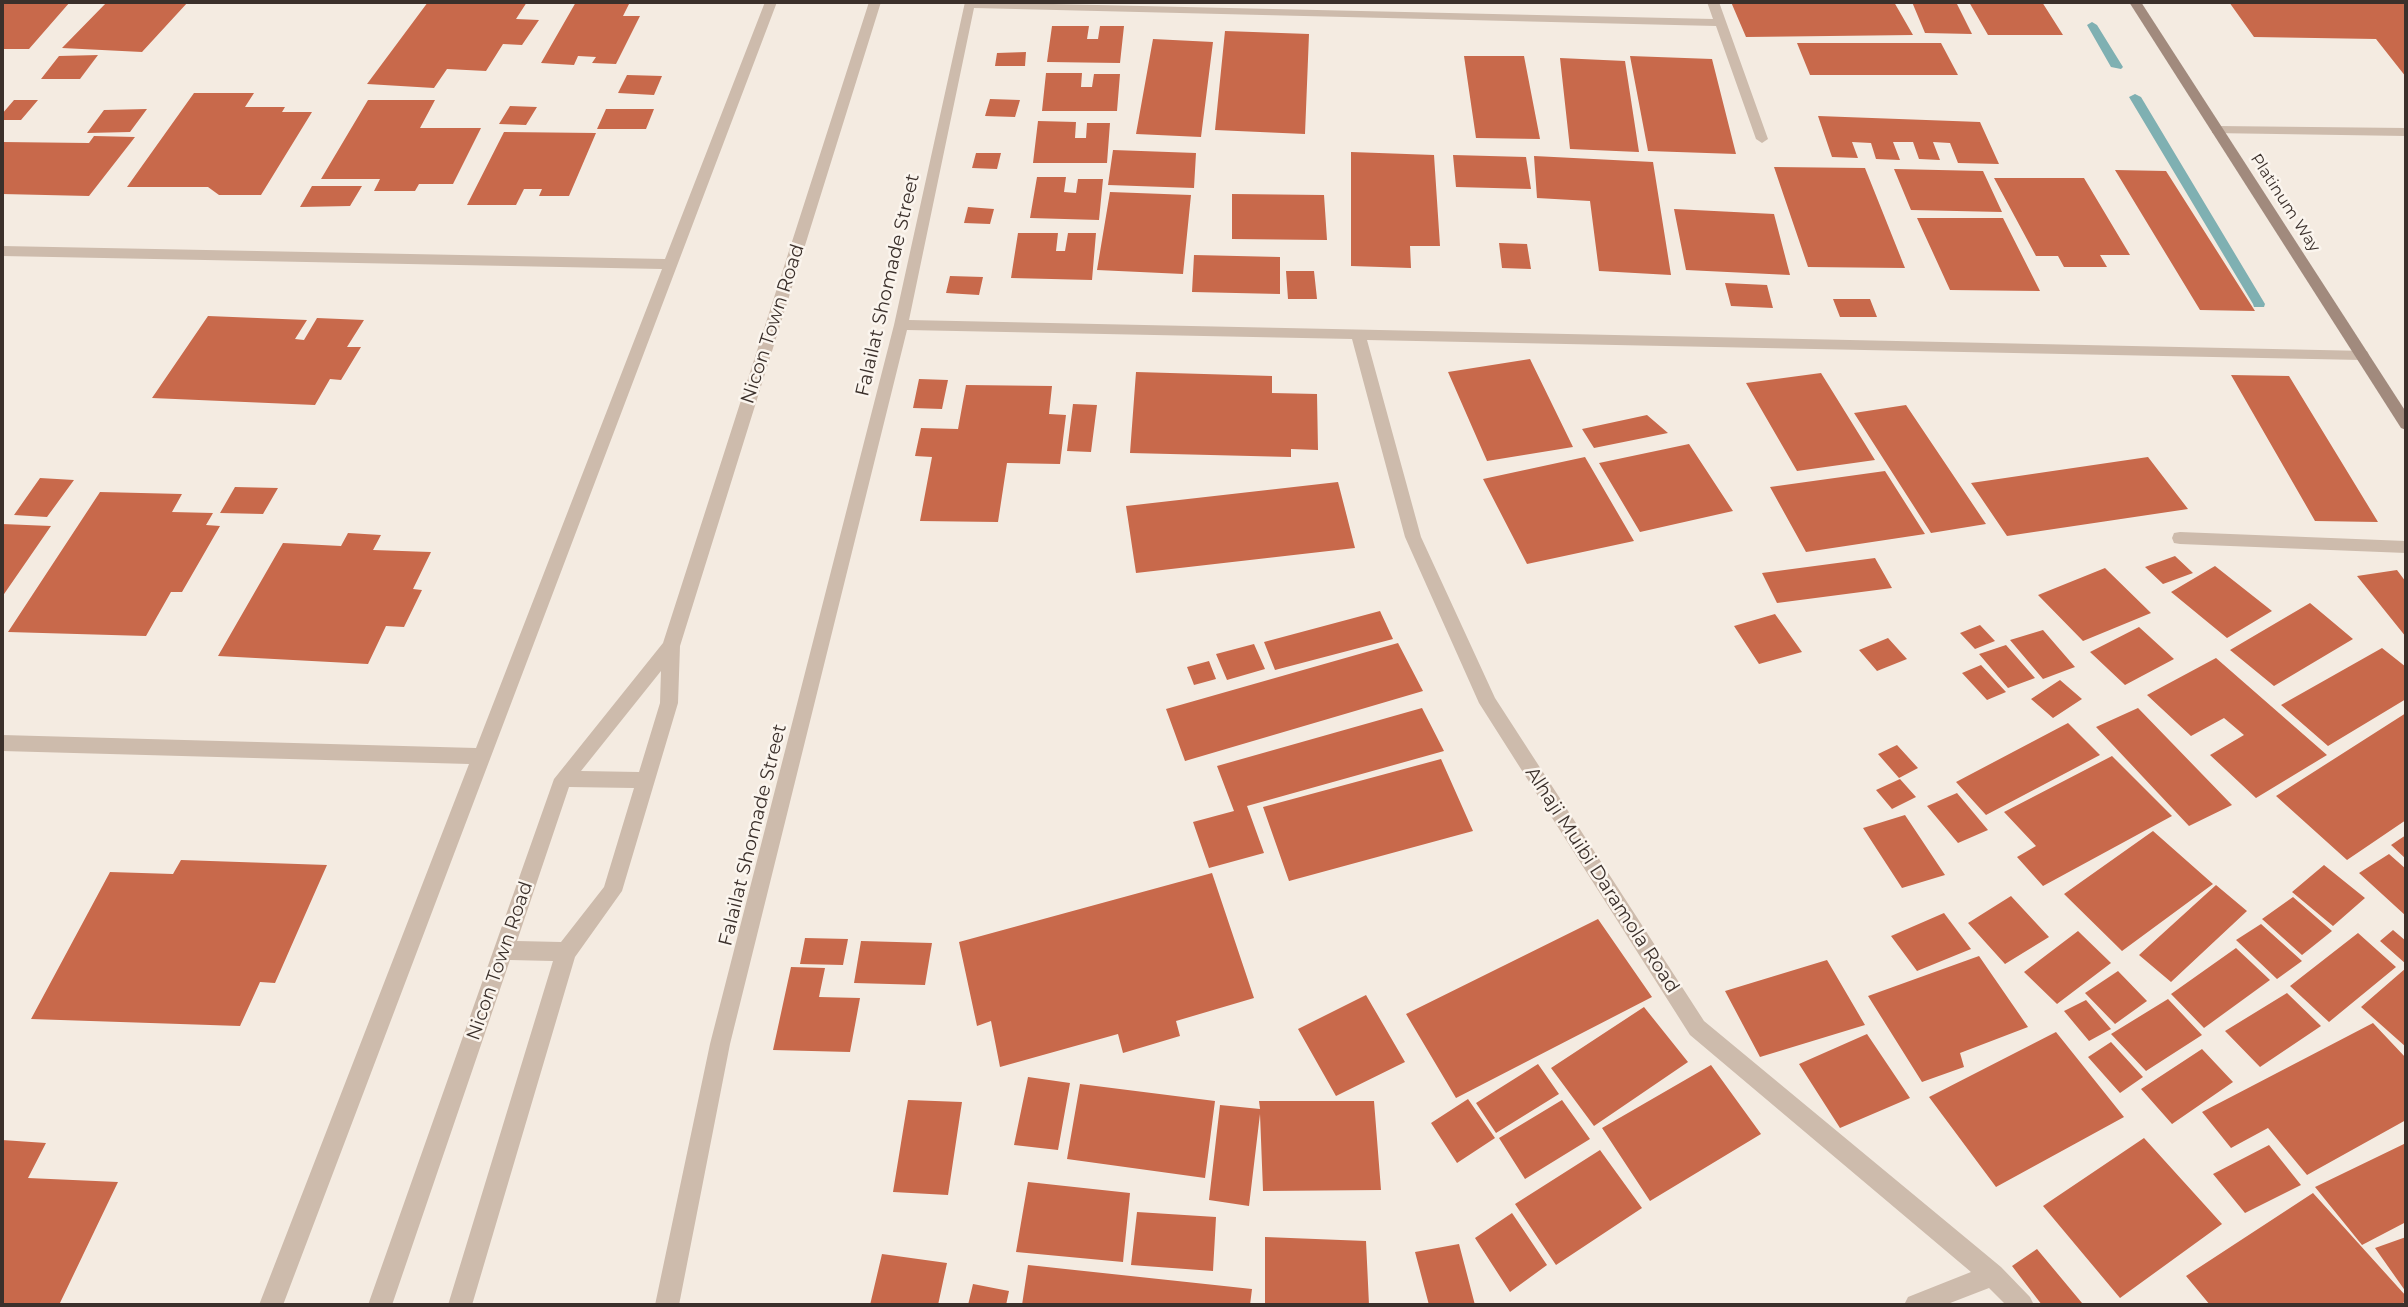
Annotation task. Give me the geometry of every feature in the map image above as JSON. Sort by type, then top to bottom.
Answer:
[{"type":"street","points":[[271,1305],[771,2]]},
{"type":"street","name":"Nicon Town Road","points":[[460,1305],[566,952],[612,891],[669,703],[671,646],[875,2]]},
{"type":"street","points":[[1713,2],[1762,139]]},
{"type":"street","name":"Platinum Way","points":[[2135,2],[2406,424]]},
{"type":"street","name":"Falailat Shomade Street","points":[[667,1305],[720,1044],[901,325],[969,3],[1720,23]]},
{"type":"street","points":[[2217,130],[2406,132]]},
{"type":"street","points":[[2,251],[670,264]]},
{"type":"street","points":[[901,325],[2362,355]]},
{"type":"street","name":"Alhaji Muibi Daramola Road","points":[[1357,333],[1413,537],[1488,702],[1697,1028],[1993,1275],[2022,1305]]},
{"type":"street","points":[[2180,538],[2406,547]]},
{"type":"street","name":"Nicon Town Road","points":[[380,1305],[564,779],[671,646]]},
{"type":"street","points":[[2,743],[482,755]]},
{"type":"street","points":[[564,779],[646,780]]},
{"type":"street","points":[[504,950],[566,952]]},
{"type":"street","points":[[1916,1305],[1993,1275]]},
{"type":"building","points":[[2,2],[70,2],[29,49],[2,49]]},
{"type":"building","points":[[107,2],[188,2],[142,52],[62,48]]},
{"type":"building","points":[[428,2],[527,2],[516,19],[539,20],[522,45],[503,44],[486,71],[447,69],[434,88],[367,84]]},
{"type":"building","points":[[576,2],[630,2],[623,16],[640,16],[616,64],[592,63],[596,57],[578,56],[574,65],[541,63]]},
{"type":"building","points":[[1731,2],[1894,2],[1913,35],[1746,37]]},
{"type":"building","points":[[1912,2],[1956,2],[1972,34],[1925,33]]},
{"type":"building","points":[[1969,2],[2042,2],[2063,35],[1988,35]]},
{"type":"building","points":[[2229,2],[2406,2],[2406,77],[2376,39],[2254,37]]},
{"type":"building","points":[[1052,26],[1089,26],[1087,39],[1098,39],[1100,26],[1124,26],[1120,63],[1047,62]]},
{"type":"building","points":[[1225,31],[1309,34],[1305,134],[1215,130]]},
{"type":"building","points":[[1153,39],[1213,42],[1201,137],[1136,134]]},
{"type":"building","points":[[1797,43],[1941,43],[1958,75],[1810,75]]},
{"type":"building","points":[[1026,52],[1025,66],[995,66],[997,53]]},
{"type":"building","points":[[98,55],[80,79],[41,79],[59,56]]},
{"type":"building","points":[[1464,56],[1524,56],[1540,139],[1476,138]]},
{"type":"building","points":[[1630,56],[1712,59],[1736,154],[1648,151]]},
{"type":"building","points":[[1560,58],[1625,61],[1639,152],[1570,149]]},
{"type":"building","points":[[1046,73],[1082,73],[1081,87],[1092,87],[1094,74],[1120,74],[1117,111],[1042,111]]},
{"type":"building","points":[[627,75],[662,76],[654,95],[618,93]]},
{"type":"building","points":[[194,93],[254,93],[245,107],[285,107],[282,112],[312,112],[261,195],[219,195],[208,187],[127,187]]},
{"type":"building","points":[[990,99],[1020,100],[1015,117],[985,116]]},
{"type":"building","points":[[14,100],[38,100],[21,120],[2,120],[2,114]]},
{"type":"building","points":[[368,100],[435,100],[420,128],[481,128],[453,184],[419,184],[415,191],[374,191],[380,179],[321,179]]},
{"type":"building","points":[[510,106],[537,107],[526,125],[499,124]]},
{"type":"building","points":[[147,109],[130,132],[87,133],[104,110]]},
{"type":"building","points":[[606,109],[654,109],[646,129],[597,129]]},
{"type":"building","points":[[1818,116],[1980,122],[1999,164],[1958,163],[1950,143],[1933,142],[1940,160],[1919,159],[1913,142],[1893,142],[1900,160],[1876,159],[1871,143],[1852,142],[1858,158],[1832,157]]},
{"type":"building","points":[[1038,121],[1076,122],[1075,138],[1086,138],[1087,123],[1110,123],[1107,163],[1033,163]]},
{"type":"building","points":[[504,132],[596,133],[569,196],[539,196],[542,189],[524,189],[516,205],[467,205]]},
{"type":"building","points":[[94,136],[135,137],[89,196],[2,194],[2,142],[89,143]]},
{"type":"building","points":[[1113,150],[1196,153],[1194,188],[1108,185]]},
{"type":"building","points":[[1351,152],[1434,155],[1440,246],[1410,246],[1411,268],[1351,266]]},
{"type":"building","points":[[976,153],[1001,153],[997,169],[972,168]]},
{"type":"building","points":[[1453,155],[1526,157],[1531,189],[1456,187]]},
{"type":"building","points":[[1534,156],[1653,162],[1671,275],[1599,271],[1590,201],[1537,198]]},
{"type":"building","points":[[1774,167],[1865,168],[1905,268],[1808,267]]},
{"type":"building","points":[[1894,169],[1983,171],[2002,212],[1911,210]]},
{"type":"building","points":[[2115,170],[2166,171],[2255,311],[2200,310]]},
{"type":"building","points":[[1037,177],[1066,177],[1064,192],[1076,193],[1078,179],[1103,179],[1099,220],[1030,218]]},
{"type":"building","points":[[1994,178],[2084,178],[2130,255],[2100,255],[2107,267],[2064,267],[2058,256],[2036,256]]},
{"type":"building","points":[[312,186],[362,186],[350,206],[300,207]]},
{"type":"building","points":[[1110,192],[1191,195],[1183,274],[1097,270]]},
{"type":"building","points":[[1232,194],[1324,195],[1327,240],[1232,239]]},
{"type":"building","points":[[968,207],[994,209],[990,224],[964,223]]},
{"type":"building","points":[[1674,209],[1774,214],[1790,275],[1686,270]]},
{"type":"building","points":[[1917,218],[2003,218],[2040,291],[1950,290]]},
{"type":"building","points":[[1018,233],[1058,233],[1056,251],[1065,251],[1068,233],[1096,233],[1092,280],[1011,278]]},
{"type":"building","points":[[1499,243],[1527,244],[1531,269],[1502,268]]},
{"type":"building","points":[[1194,255],[1280,257],[1280,294],[1192,292]]},
{"type":"building","points":[[1286,271],[1314,271],[1317,299],[1288,299]]},
{"type":"building","points":[[950,276],[983,277],[979,295],[946,293]]},
{"type":"building","points":[[1725,283],[1767,285],[1773,308],[1731,306]]},
{"type":"building","points":[[1833,299],[1870,299],[1877,317],[1840,317]]},
{"type":"building","points":[[208,316],[307,320],[295,339],[304,340],[317,318],[364,320],[347,347],[361,347],[341,380],[330,379],[315,405],[152,398]]},
{"type":"building","points":[[1530,359],[1573,447],[1487,461],[1448,372]]},
{"type":"building","points":[[1136,372],[1272,376],[1272,393],[1317,394],[1318,450],[1291,449],[1291,457],[1130,453]]},
{"type":"building","points":[[1821,373],[1875,460],[1797,471],[1746,383]]},
{"type":"building","points":[[2231,375],[2289,376],[2378,522],[2315,521]]},
{"type":"building","points":[[919,379],[948,380],[942,409],[913,408]]},
{"type":"building","points":[[966,385],[1052,386],[1049,414],[1066,415],[1060,464],[1007,463],[998,522],[920,521],[932,457],[915,456],[921,428],[958,429]]},
{"type":"building","points":[[1073,404],[1097,405],[1091,452],[1067,451]]},
{"type":"building","points":[[1906,405],[1986,524],[1931,533],[1854,413]]},
{"type":"building","points":[[1647,415],[1668,433],[1594,448],[1582,429]]},
{"type":"building","points":[[1689,444],[1733,511],[1640,532],[1599,463]]},
{"type":"building","points":[[1585,457],[1634,541],[1527,564],[1483,479]]},
{"type":"building","points":[[2148,457],[2188,509],[2007,536],[1971,483]]},
{"type":"building","points":[[1885,471],[1925,534],[1806,552],[1770,487]]},
{"type":"building","points":[[40,478],[74,480],[47,517],[14,515]]},
{"type":"building","points":[[1338,482],[1355,548],[1136,573],[1126,506]]},
{"type":"building","points":[[235,487],[278,488],[263,514],[220,513]]},
{"type":"building","points":[[100,492],[182,494],[172,512],[213,513],[206,525],[220,526],[182,592],[171,592],[146,636],[8,632]]},
{"type":"building","points":[[2,524],[51,526],[2,597]]},
{"type":"building","points":[[348,533],[381,535],[373,550],[431,552],[413,589],[422,590],[404,627],[386,626],[368,664],[218,656],[283,543],[341,546]]},
{"type":"building","points":[[2175,556],[2193,573],[2163,584],[2145,567]]},
{"type":"building","points":[[1875,558],[1892,588],[1777,603],[1762,573]]},
{"type":"building","points":[[2215,566],[2272,611],[2227,638],[2171,592]]},
{"type":"building","points":[[2105,568],[2151,613],[2083,641],[2038,595]]},
{"type":"building","points":[[2397,570],[2406,582],[2406,637],[2357,576]]},
{"type":"building","points":[[2310,603],[2353,639],[2274,686],[2230,650]]},
{"type":"building","points":[[1380,611],[1393,639],[1275,670],[1264,642]]},
{"type":"building","points":[[1775,614],[1802,652],[1759,664],[1734,626]]},
{"type":"building","points":[[1980,625],[1995,641],[1975,649],[1960,633]]},
{"type":"building","points":[[2139,627],[2174,659],[2125,685],[2090,652]]},
{"type":"building","points":[[2043,630],[2075,667],[2043,679],[2010,640]]},
{"type":"building","points":[[1888,638],[1907,659],[1877,671],[1859,650]]},
{"type":"building","points":[[1398,643],[1423,691],[1185,761],[1166,709]]},
{"type":"building","points":[[1254,644],[1265,669],[1227,680],[1216,654]]},
{"type":"building","points":[[2006,645],[2035,678],[2008,688],[1979,654]]},
{"type":"building","points":[[2382,648],[2406,667],[2406,699],[2328,746],[2281,705]]},
{"type":"building","points":[[2216,658],[2327,755],[2256,798],[2210,755],[2244,735],[2224,718],[2191,736],[2147,695]]},
{"type":"building","points":[[1209,661],[1216,679],[1194,685],[1187,667]]},
{"type":"building","points":[[1981,665],[2006,692],[1987,700],[1962,673]]},
{"type":"building","points":[[2060,680],[2082,699],[2053,718],[2031,699]]},
{"type":"building","points":[[1422,708],[1444,751],[1247,806],[1264,853],[1209,868],[1193,822],[1234,811],[1217,766]]},
{"type":"building","points":[[2138,708],[2232,805],[2189,826],[2096,727]]},
{"type":"building","points":[[2406,713],[2406,820],[2347,860],[2276,796]]},
{"type":"building","points":[[2068,723],[2100,755],[1986,815],[1956,782]]},
{"type":"building","points":[[1897,745],[1918,768],[1899,778],[1878,754]]},
{"type":"building","points":[[2112,756],[2172,816],[2043,886],[2017,857],[2036,846],[2004,812]]},
{"type":"building","points":[[1441,759],[1473,831],[1289,881],[1263,807]]},
{"type":"building","points":[[1900,779],[1916,797],[1892,809],[1876,790]]},
{"type":"building","points":[[1957,793],[1988,830],[1958,843],[1927,806]]},
{"type":"building","points":[[1905,815],[1945,875],[1902,888],[1863,828]]},
{"type":"building","points":[[2153,831],[2213,884],[2122,951],[2064,894]]},
{"type":"building","points":[[2406,835],[2406,859],[2391,845]]},
{"type":"building","points":[[2389,854],[2406,869],[2406,916],[2359,873]]},
{"type":"building","points":[[181,860],[327,865],[275,983],[260,982],[240,1026],[31,1019],[110,872],[173,874]]},
{"type":"building","points":[[2324,865],[2365,898],[2333,926],[2292,892]]},
{"type":"building","points":[[1212,873],[1254,998],[1176,1021],[1180,1036],[1123,1053],[1118,1034],[1000,1067],[991,1021],[977,1026],[959,942]]},
{"type":"building","points":[[2216,885],[2247,911],[2171,982],[2139,955]]},
{"type":"building","points":[[2011,896],[2049,937],[2005,964],[1968,923]]},
{"type":"building","points":[[2293,897],[2332,931],[2302,955],[2262,919]]},
{"type":"building","points":[[1944,913],[1971,949],[1917,971],[1891,936]]},
{"type":"building","points":[[1598,919],[1652,997],[1456,1098],[1406,1014]]},
{"type":"building","points":[[2261,924],[2302,961],[2277,979],[2236,940]]},
{"type":"building","points":[[2393,930],[2406,941],[2406,964],[2380,941]]},
{"type":"building","points":[[2078,931],[2111,963],[2057,1004],[2024,972]]},
{"type":"building","points":[[2358,933],[2396,967],[2329,1022],[2290,986]]},
{"type":"building","points":[[805,938],[848,939],[843,965],[800,964]]},
{"type":"building","points":[[861,941],[932,943],[925,985],[854,983]]},
{"type":"building","points":[[2236,948],[2270,980],[2204,1028],[2171,994]]},
{"type":"building","points":[[1979,956],[2028,1027],[1960,1053],[1964,1067],[1922,1082],[1868,996]]},
{"type":"building","points":[[1827,960],[1865,1025],[1760,1057],[1725,991]]},
{"type":"building","points":[[791,967],[825,968],[819,997],[860,998],[850,1052],[773,1050]]},
{"type":"building","points":[[2406,968],[2406,1047],[2361,1007]]},
{"type":"building","points":[[2118,971],[2147,1001],[2115,1024],[2085,993]]},
{"type":"building","points":[[2287,993],[2321,1026],[2260,1067],[2225,1031]]},
{"type":"building","points":[[1366,995],[1405,1062],[1336,1096],[1298,1029]]},
{"type":"building","points":[[2168,999],[2202,1035],[2146,1071],[2111,1034]]},
{"type":"building","points":[[2086,1000],[2111,1029],[2089,1041],[2064,1011]]},
{"type":"building","points":[[1644,1007],[1688,1062],[1594,1126],[1551,1068]]},
{"type":"building","points":[[2373,1023],[2406,1058],[2406,1120],[2307,1175],[2268,1128],[2231,1148],[2202,1112]]},
{"type":"building","points":[[2056,1032],[2124,1117],[1996,1187],[1929,1097]]},
{"type":"building","points":[[1867,1034],[1910,1098],[1840,1128],[1799,1064]]},
{"type":"building","points":[[2111,1042],[2143,1077],[2120,1093],[2088,1057]]},
{"type":"building","points":[[2202,1049],[2233,1082],[2172,1124],[2141,1089]]},
{"type":"building","points":[[1538,1064],[1559,1094],[1496,1133],[1476,1103]]},
{"type":"building","points":[[1711,1065],[1761,1134],[1650,1201],[1602,1128]]},
{"type":"building","points":[[1028,1077],[1070,1083],[1058,1150],[1014,1145]]},
{"type":"building","points":[[1080,1084],[1215,1101],[1205,1178],[1067,1159]]},
{"type":"building","points":[[1468,1099],[1495,1138],[1457,1163],[1431,1123]]},
{"type":"building","points":[[908,1100],[962,1102],[948,1195],[893,1192]]},
{"type":"building","points":[[1562,1100],[1590,1139],[1525,1179],[1499,1138]]},
{"type":"building","points":[[1259,1101],[1374,1101],[1381,1190],[1263,1191],[1260,1114],[1249,1206],[1209,1200],[1220,1105],[1260,1109]]},
{"type":"building","points":[[2144,1138],[2222,1224],[2120,1298],[2043,1206]]},
{"type":"building","points":[[2,1140],[46,1143],[28,1178],[118,1182],[59,1305],[2,1305]]},
{"type":"building","points":[[2406,1143],[2406,1222],[2362,1245],[2315,1187]]},
{"type":"building","points":[[2269,1145],[2301,1185],[2245,1213],[2213,1174]]},
{"type":"building","points":[[1600,1150],[1642,1208],[1556,1265],[1515,1204]]},
{"type":"building","points":[[1028,1182],[1130,1193],[1123,1262],[1016,1252]]},
{"type":"building","points":[[2313,1193],[2406,1296],[2406,1301],[2400,1305],[2210,1305],[2186,1276]]},
{"type":"building","points":[[1137,1212],[1216,1217],[1213,1271],[1131,1265]]},
{"type":"building","points":[[1512,1213],[1547,1265],[1510,1292],[1475,1238]]},
{"type":"building","points":[[1265,1237],[1366,1241],[1369,1305],[1265,1305]]},
{"type":"building","points":[[2406,1237],[2406,1292],[2375,1248]]},
{"type":"building","points":[[1459,1244],[1475,1305],[1429,1305],[1415,1252]]},
{"type":"building","points":[[2037,1249],[2082,1303],[2042,1305],[2012,1266]]},
{"type":"building","points":[[882,1254],[947,1263],[938,1305],[870,1305]]},
{"type":"building","points":[[1028,1265],[1252,1289],[1250,1305],[1022,1305]]},
{"type":"building","points":[[973,1284],[1009,1291],[1006,1305],[968,1305]]},
{"type":"waterway","points":[[2092,25],[2117,67]]},
{"type":"waterway","points":[[2135,97],[2259,304]]}]
